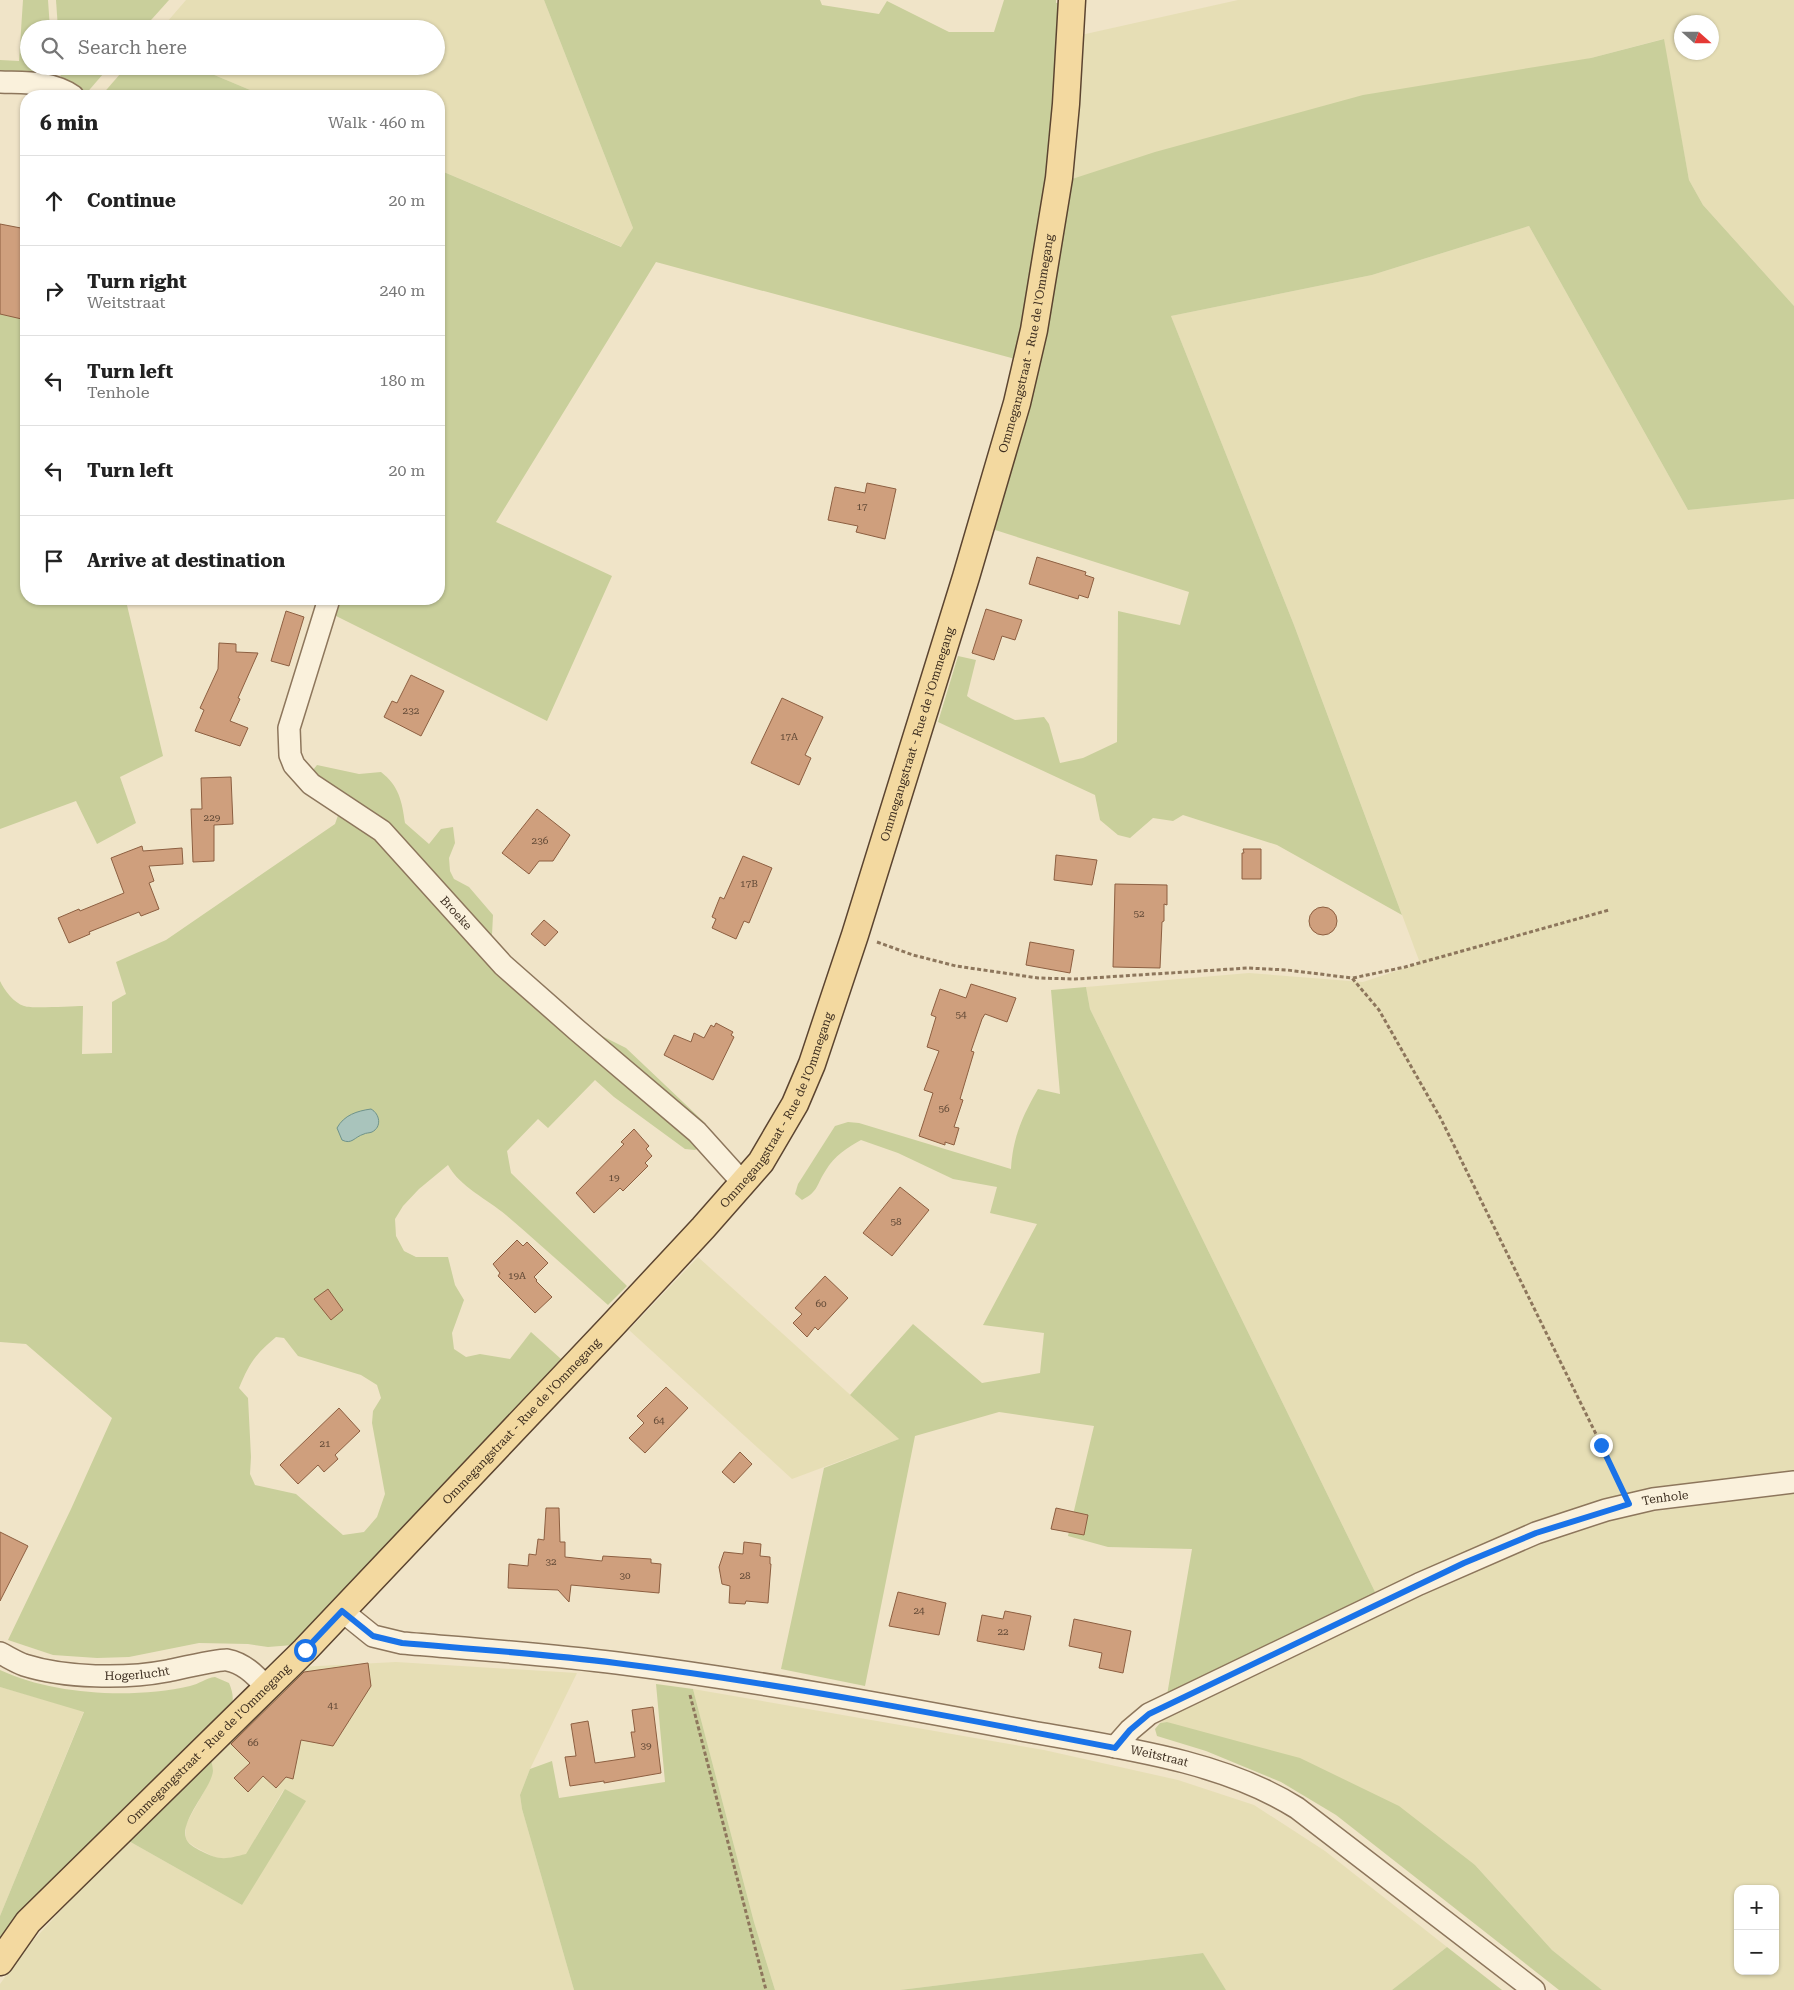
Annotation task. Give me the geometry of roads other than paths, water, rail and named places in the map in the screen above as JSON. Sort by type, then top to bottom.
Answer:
[{"type":"main road","name":"Ommegangstraat - Rue de l'Ommegang","points":[[0,1962],[28,1922],[342,1611],[592,1347],[743,1183],[766,1155],[795,1104],[812,1064],[855,935],[985,515],[1017,402],[1032,338],[1059,178],[1066,104],[1072,0]]},
{"type":"street","points":[[0,82],[36,83],[58,87],[63,90]]},
{"type":"street","name":"Broeke","points":[[327,605],[289,728],[290,756],[298,770],[311,784],[326,795],[382,831],[503,964],[697,1132],[743,1183]]},
{"type":"street","name":"Tenhole","points":[[1115,1748],[1130,1730],[1149,1714],[1419,1584],[1536,1533],[1629,1504],[1661,1498],[1794,1482]]},
{"type":"street","name":"Weitstraat","points":[[342,1611],[373,1636],[402,1643],[614,1662],[684,1672],[835,1696],[1115,1748],[1216,1771],[1279,1797],[1534,1990]]},
{"type":"street","name":"Hogerlucht","points":[[0,1653],[24,1665],[70,1675],[163,1672],[226,1659],[248,1669],[260,1679],[266,1688]]},
{"type":"water","points":[[371,1109],[379,1120],[375,1130],[348,1142],[342,1140],[337,1128],[343,1120],[356,1112]]}]
